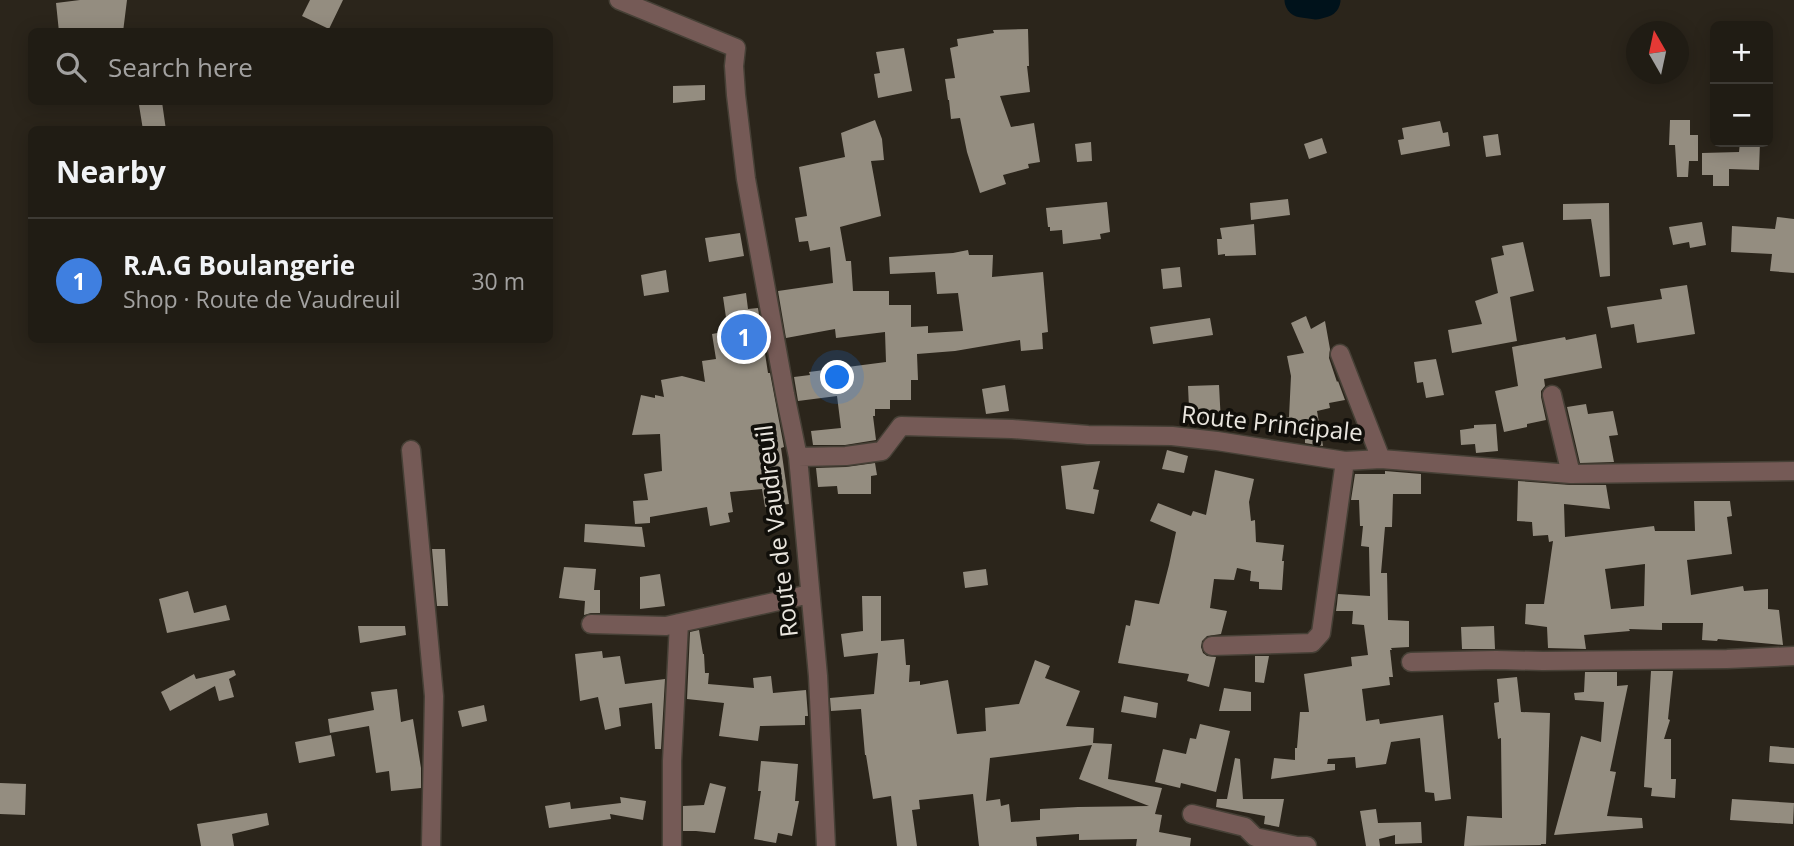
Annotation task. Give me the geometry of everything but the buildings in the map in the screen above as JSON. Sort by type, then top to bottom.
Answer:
[{"type":"street","name":"Route de Vaudreuil","points":[[619,0],[736,48],[736,95],[746,179],[798,457],[818,676],[827,846]]},
{"type":"street","points":[[1340,354],[1381,459]]},
{"type":"street","points":[[1552,395],[1571,474]]},
{"type":"street","name":"Route Principale","points":[[798,457],[846,456],[882,451],[901,426],[1172,436],[1345,461],[1381,459],[1571,474],[1794,471]]},
{"type":"street","points":[[411,450],[434,696],[432,846]]},
{"type":"street","points":[[1212,646],[1312,643],[1321,633],[1345,461]]},
{"type":"street","points":[[591,625],[666,626],[810,594]]},
{"type":"street","points":[[673,846],[672,761],[679,623]]},
{"type":"street","points":[[1411,663],[1794,656]]},
{"type":"street","points":[[1192,814],[1245,827],[1255,837],[1307,846]]},
{"type":"waterway","points":[[1302,0],[1323,0]]},
{"type":"place","name":"R.A.G Boulangerie","points":[[744,337]]}]
